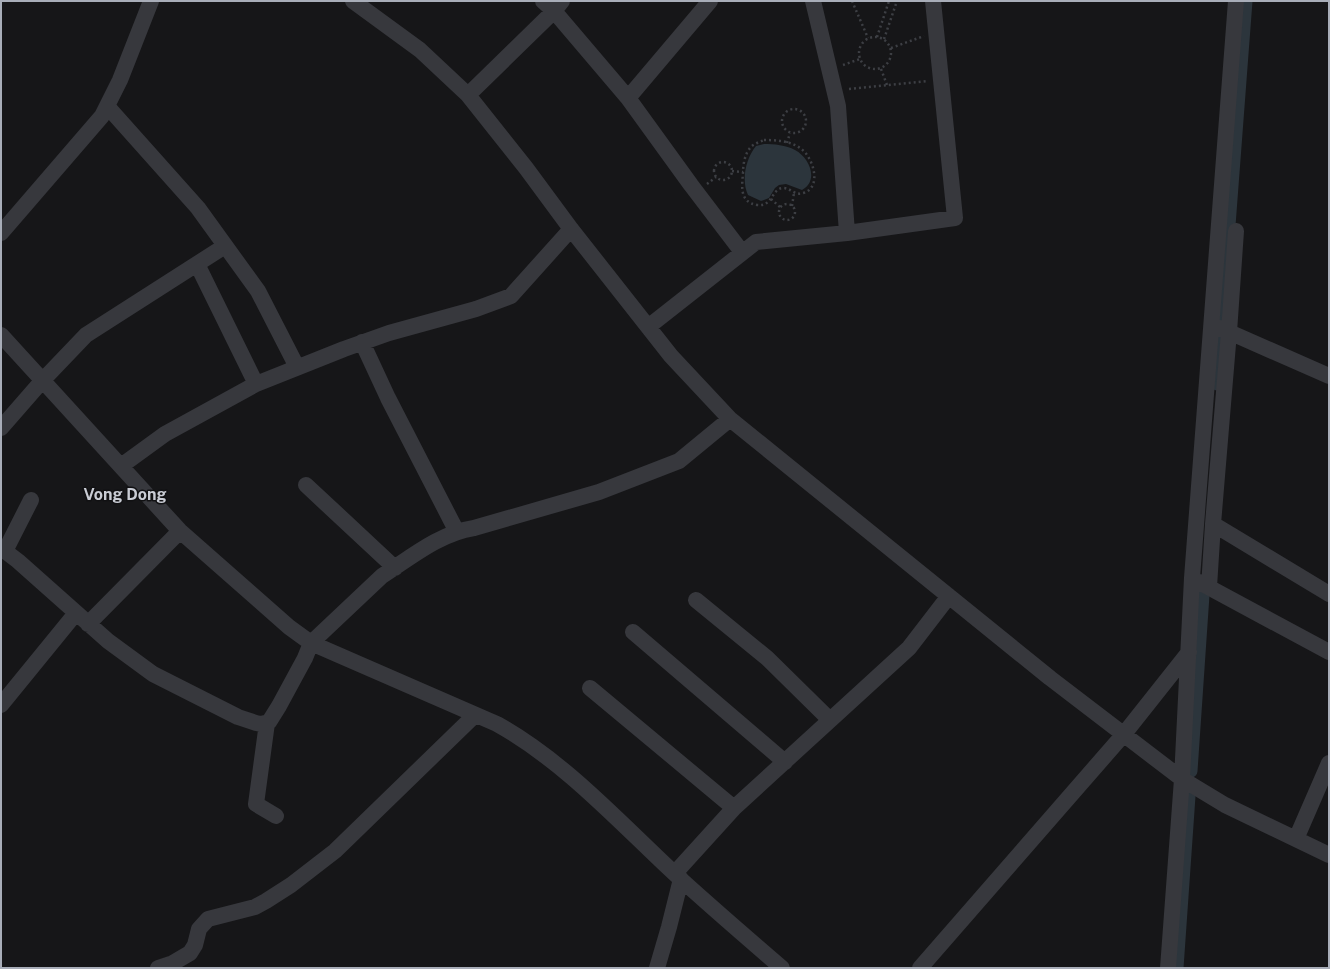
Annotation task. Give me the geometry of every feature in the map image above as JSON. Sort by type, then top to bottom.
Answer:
[{"type":"street","points":[[1,233],[102,116],[120,80],[151,1]]},
{"type":"street","points":[[353,1],[420,50],[468,95],[648,327],[681,367],[730,419],[1050,678],[1182,779],[1225,805],[1329,855]]},
{"type":"street","points":[[628,98],[710,1]]},
{"type":"street","points":[[813,1],[838,106],[847,233]]},
{"type":"street","points":[[648,327],[756,242],[847,233],[954,218],[933,1]]},
{"type":"street","points":[[1168,968],[1182,779],[1192,578],[1236,1]]},
{"type":"street","points":[[468,95],[553,4],[628,98],[742,252]]},
{"type":"street","points":[[108,106],[198,208],[258,291],[297,367]]},
{"type":"street","points":[[121,466],[165,434],[256,384],[362,342],[476,309],[511,296],[571,229]]},
{"type":"street","points":[[1209,587],[1230,332],[1236,231]]},
{"type":"street","points":[[1,428],[42,381],[86,335],[225,246]]},
{"type":"street","points":[[197,264],[256,384]]},
{"type":"street","points":[[1211,324],[1329,376]]},
{"type":"street","points":[[1,335],[180,531],[289,627],[311,642],[497,724],[516,734],[543,753],[610,810],[678,876],[782,968]]},
{"type":"street","points":[[362,342],[388,398],[457,532]]},
{"type":"street","points":[[276,816],[256,804],[267,723],[283,699],[305,658],[311,642],[382,576],[446,536],[599,492],[679,461],[730,419]]},
{"type":"street","points":[[306,485],[395,568]]},
{"type":"street","points":[[31,500],[3,550],[18,561],[108,642],[153,674],[238,717],[256,724],[267,723]]},
{"type":"street","points":[[1214,524],[1329,594]]},
{"type":"street","points":[[88,624],[180,531]]},
{"type":"street","points":[[1192,578],[1329,652]]},
{"type":"street","points":[[657,968],[669,927],[678,876],[734,808],[909,648],[949,596]]},
{"type":"street","points":[[696,600],[763,654],[830,720]]},
{"type":"street","points":[[1,704],[76,613]]},
{"type":"street","points":[[633,632],[785,762]]},
{"type":"street","points":[[920,968],[1124,734],[1189,652]]},
{"type":"street","points":[[590,688],[734,808]]},
{"type":"street","points":[[158,968],[190,953],[195,945],[199,929],[208,919],[255,907],[291,885],[335,851],[475,715]]},
{"type":"street","points":[[1296,839],[1329,762]]},
{"type":"path","points":[[852,1],[868,38]]},
{"type":"path","points":[[877,37],[889,1]]},
{"type":"path","points":[[884,39],[897,1]]},
{"type":"path","points":[[891,48],[928,34]]},
{"type":"path","points":[[877,37],[884,39],[889,44],[892,54],[887,65],[881,69],[872,70],[867,68],[860,59],[859,48],[868,38],[877,37]]},
{"type":"path","points":[[844,64],[860,59]]},
{"type":"path","points":[[881,69],[887,85]]},
{"type":"path","points":[[849,89],[932,80]]},
{"type":"path","points":[[794,108],[805,114],[806,126],[796,134],[790,133],[782,126],[782,117],[787,111],[794,108]]},
{"type":"path","points":[[787,143],[790,133]]},
{"type":"path","points":[[764,140],[778,140],[787,143],[803,150],[810,160],[815,174],[811,189],[802,194],[794,193],[782,188],[778,190],[766,204],[762,205],[751,203],[746,199],[741,187],[744,162],[750,147],[764,140]]},
{"type":"path","points":[[720,162],[729,164],[732,171],[727,180],[720,180],[714,174],[714,168],[720,162]]},
{"type":"path","points":[[732,171],[743,172]]},
{"type":"path","points":[[705,186],[716,177]]},
{"type":"path","points":[[792,206],[786,204],[781,208],[779,212],[784,220],[789,220],[794,217],[795,212],[792,206],[794,193]]},
{"type":"path","points":[[771,199],[781,208]]},
{"type":"shaded area","points":[[764,144],[791,148],[805,158],[811,175],[807,186],[802,190],[786,184],[779,185],[775,188],[769,198],[761,201],[748,195],[745,183],[747,163],[756,146]]},
{"type":"waterway","points":[[1217,384],[1246,1]]},
{"type":"waterway","points":[[1191,771],[1203,595]]},
{"type":"waterway","points":[[1177,968],[1189,796]]},
{"type":"district","name":"Vong Dong","points":[[125,494]]}]
